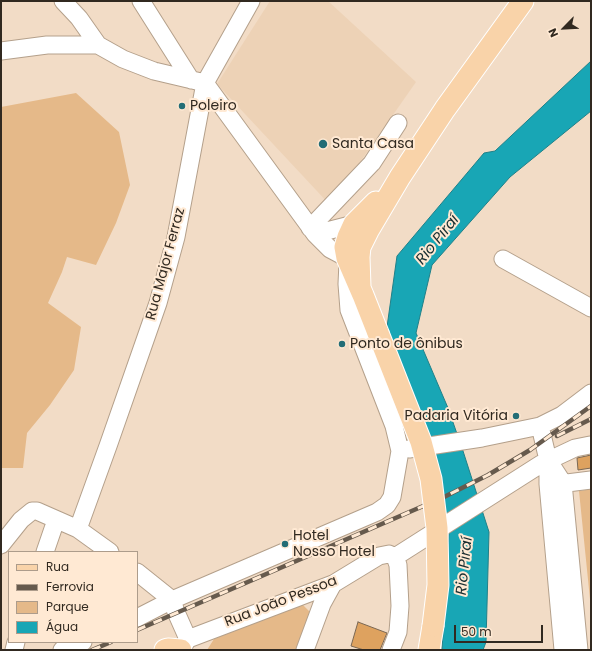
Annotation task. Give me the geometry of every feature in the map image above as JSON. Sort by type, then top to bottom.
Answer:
[{"type":"main road","points":[[429,650],[438,585],[437,528],[432,484],[421,442],[351,259],[345,247],[348,237],[361,228],[400,177],[445,109],[523,1]]},
{"type":"main road","points":[[165,650],[183,646]]},
{"type":"street","points":[[63,1],[98,44],[123,59],[154,71],[198,81]]},
{"type":"street","points":[[138,617],[172,600],[377,512],[387,505],[392,497],[400,450],[394,426],[349,310],[347,284],[351,259],[330,249],[313,231],[198,81],[141,1]]},
{"type":"street","name":"Rua Major Ferraz","points":[[78,528],[160,295],[176,237],[198,81],[251,1]]},
{"type":"street","points":[[1,51],[40,45],[98,44]]},
{"type":"street","points":[[313,231],[372,163],[398,124]]},
{"type":"street","points":[[313,231],[361,228]]},
{"type":"street","points":[[503,259],[591,308]]},
{"type":"street","points":[[400,450],[482,438],[540,426],[562,415],[591,393]]},
{"type":"street","points":[[540,426],[548,460],[549,495],[563,650]]},
{"type":"street","points":[[391,650],[398,632],[400,606],[398,566],[395,557],[548,460],[575,448],[590,445]]},
{"type":"street","points":[[548,460],[564,483],[579,650]]},
{"type":"street","points":[[549,495],[553,488],[564,483],[591,480]]},
{"type":"street","points":[[1,545],[29,512],[37,511],[78,528],[109,551]]},
{"type":"street","points":[[45,551],[56,520]]},
{"type":"street","name":"Rua João Pessoa","points":[[183,646],[315,599],[333,584],[380,556],[389,554],[395,557]]},
{"type":"street","points":[[138,573],[172,600],[183,646]]},
{"type":"street","points":[[305,650],[315,599]]},
{"type":"street","points":[[62,650],[80,643]]},
{"type":"shaded area","name":"Santa Casa","points":[[270,1],[328,1],[416,82],[330,205],[217,84]]},
{"type":"green space","points":[[76,93],[119,132],[130,185],[116,223],[96,265],[67,257],[48,303],[81,327],[74,370],[50,405],[27,433],[23,468],[1,468],[1,107]]},
{"type":"green space","points":[[591,489],[591,609],[579,491]]},
{"type":"green space","points":[[301,603],[315,617],[302,650],[207,650],[214,639]]},
{"type":"water","name":"Rio Piraí","points":[[591,61],[591,111],[510,177],[432,265],[416,333],[448,408],[489,532],[486,642],[483,650],[442,650],[449,533],[431,452],[386,334],[397,256],[484,153],[495,151]]},
{"type":"building","points":[[591,455],[591,468],[578,470],[577,458]]},
{"type":"building","points":[[358,622],[387,633],[380,650],[364,650],[351,646]]},
{"type":"railway","points":[[138,630],[444,497],[488,475],[530,450],[591,406]]},
{"type":"railway","points":[[557,436],[591,419]]},
{"type":"railway","points":[[92,650],[109,643]]},
{"type":"place","name":"Poleiro","points":[[182,106]]},
{"type":"place","name":"Santa Casa","points":[[323,144]]},
{"type":"place","name":"Ponto de ônibus","points":[[342,344]]},
{"type":"place","name":"Padaria Vitória","points":[[516,416]]},
{"type":"place","name":"Hotel Nosso Hotel","points":[[285,544]]}]
